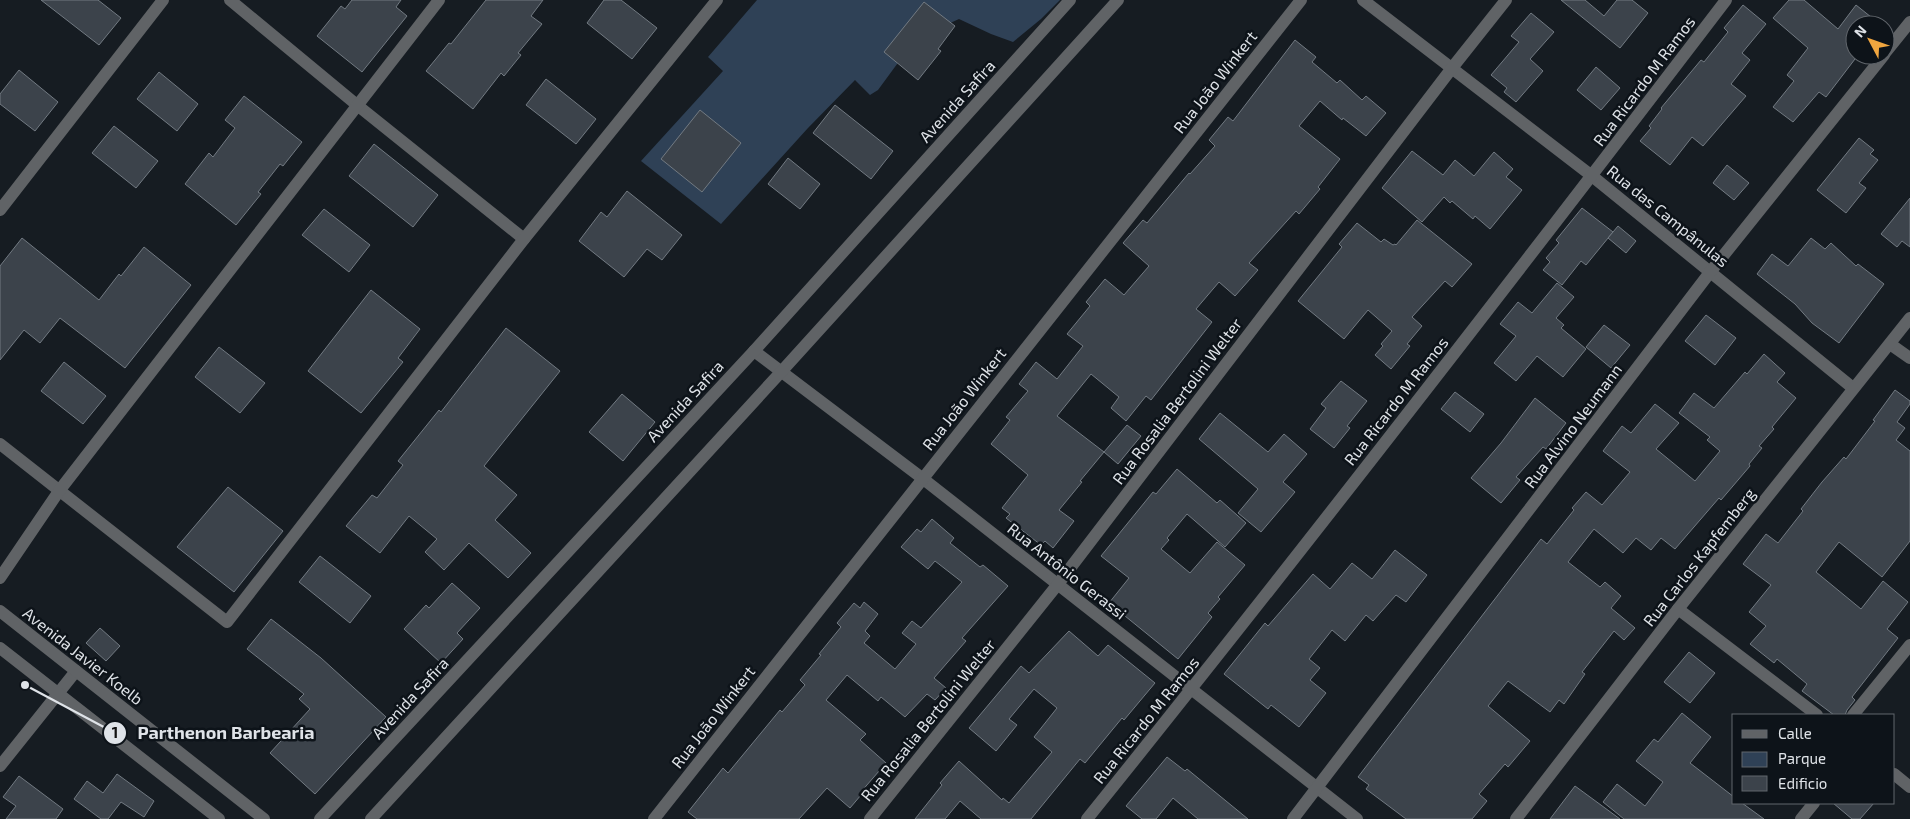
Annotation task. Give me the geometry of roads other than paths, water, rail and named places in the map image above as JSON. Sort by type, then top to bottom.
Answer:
[{"type":"street","points":[[0,210],[163,0]]},
{"type":"street","points":[[230,0],[524,239]]},
{"type":"street","points":[[0,578],[59,491],[439,0]]},
{"type":"street","points":[[0,444],[227,622],[524,239],[717,0]]},
{"type":"street","name":"Avenida Safira","points":[[320,819],[754,351],[1070,0]]},
{"type":"street","points":[[371,819],[781,372],[1118,0]]},
{"type":"street","name":"Rua João Winkert","points":[[654,819],[1301,0]]},
{"type":"street","name":"Rua das Campânulas","points":[[1363,0],[1592,176],[1854,388]]},
{"type":"street","name":"Rua Rosalia Bertolini Welter","points":[[870,819],[1058,584],[1506,0]]},
{"type":"street","name":"Rua Ricardo M Ramos","points":[[1087,819],[1192,689],[1592,176],[1726,0]]},
{"type":"street","name":"Rua Alvino Neumann","points":[[1895,40],[1910,22]]},
{"type":"street","name":"Rua Alvino Neumann","points":[[1293,819],[1711,271],[1875,65]]},
{"type":"street","name":"Rua Carlos Kapfemberg","points":[[1516,819],[1678,609],[1910,318]]},
{"type":"street","points":[[1890,344],[1910,358]]},
{"type":"street","name":"Rua Antônio Gerassi","points":[[754,351],[922,478],[1357,819]]},
{"type":"street","points":[[1678,609],[1816,714]]},
{"type":"street","name":"Avenida Javier Koelb","points":[[0,611],[264,819]]},
{"type":"street","points":[[1854,714],[1910,645]]},
{"type":"street","points":[[0,648],[219,819]]},
{"type":"street","points":[[0,766],[56,693],[76,671]]},
{"type":"street","points":[[1895,775],[1910,787]]},
{"type":"street","points":[[1801,819],[1813,804]]},
{"type":"place","name":"Parthenon Barbearia","points":[[25,685]]}]
